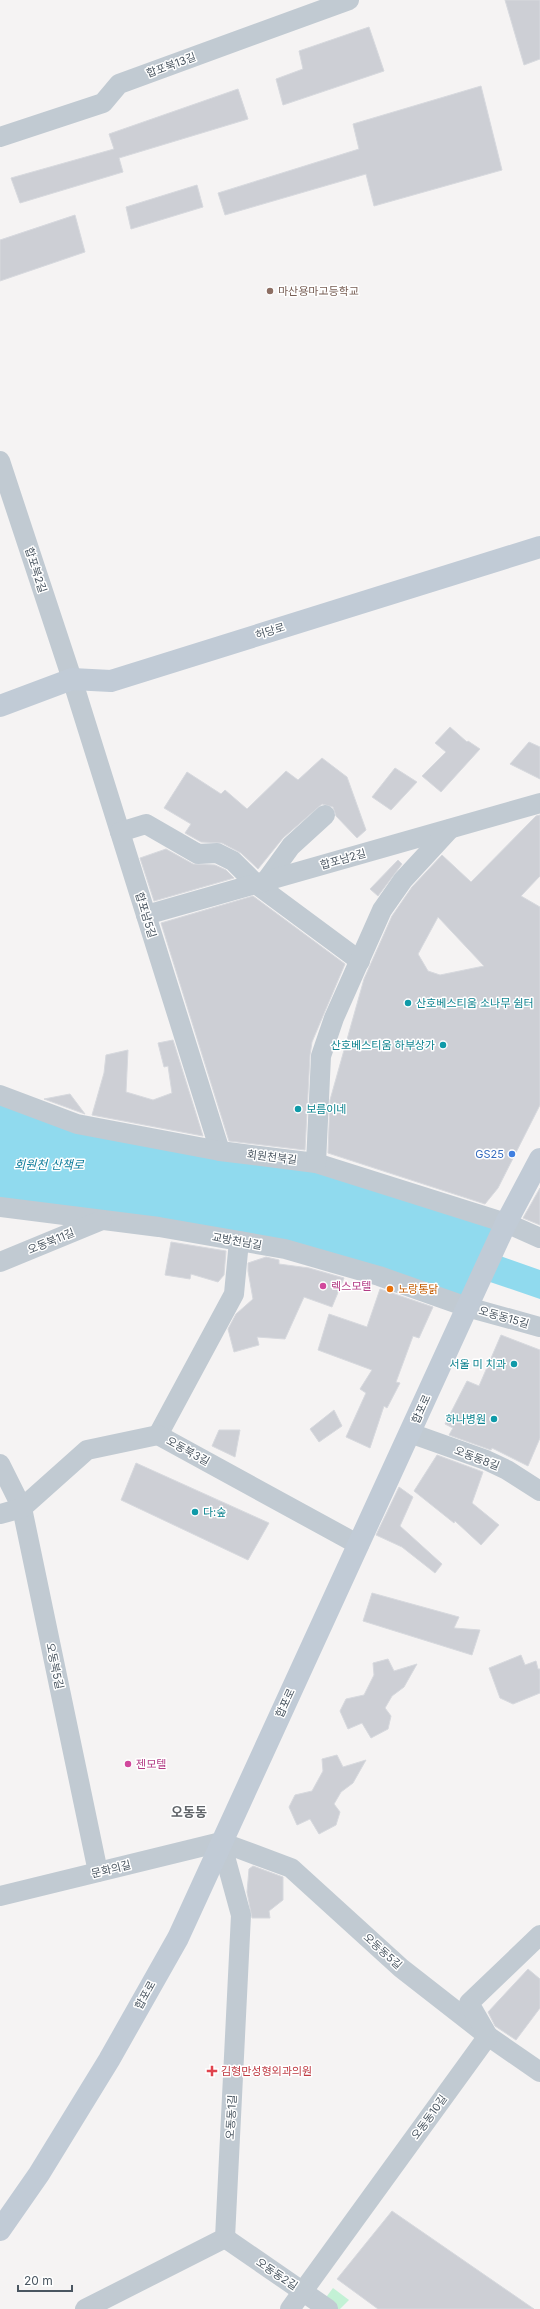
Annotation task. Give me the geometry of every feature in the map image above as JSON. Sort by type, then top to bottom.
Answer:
[{"type":"main road","name":"허당로","points":[[0,706],[72,679],[111,681],[540,547]]},
{"type":"main road","name":"합포로","points":[[0,2230],[39,2174],[116,2046],[178,1938],[506,1223],[540,1159]]},
{"type":"street","name":"합포북13길","points":[[0,137],[103,103],[119,84],[349,0]]},
{"type":"street","name":"합포북2길","points":[[0,461],[72,679]]},
{"type":"street","name":"합포남5길","points":[[72,679],[220,1151]]},
{"type":"street","name":"합포남2길","points":[[146,915],[540,803]]},
{"type":"street","points":[[260,883],[291,846],[325,815]]},
{"type":"street","points":[[120,832],[146,824],[198,854],[217,853],[228,858],[360,961]]},
{"type":"street","points":[[316,1162],[321,1056],[334,1018],[382,910],[403,880],[450,829]]},
{"type":"street","name":"회원천북길","points":[[0,1095],[76,1124],[220,1151],[316,1162],[506,1223],[540,1238]]},
{"type":"street","name":"교방천남길","points":[[0,1207],[103,1220],[285,1249],[378,1276],[467,1307]]},
{"type":"street","name":"오동북11길","points":[[0,1262],[103,1220]]},
{"type":"street","points":[[158,1435],[234,1294],[239,1241]]},
{"type":"street","name":"오동동15길","points":[[467,1307],[540,1327]]},
{"type":"street","name":"오동동8길","points":[[410,1433],[486,1460],[507,1470],[540,1491]]},
{"type":"street","name":"오동북3길","points":[[22,1508],[86,1450],[158,1435],[358,1545]]},
{"type":"street","name":"오동북5길","points":[[0,1464],[22,1508],[98,1872]]},
{"type":"street","points":[[0,1514],[22,1508]]},
{"type":"street","name":"문화의길","points":[[0,1896],[221,1842]]},
{"type":"street","name":"오동동5길","points":[[221,1842],[291,1868],[401,1968],[488,2036],[540,2072]]},
{"type":"street","name":"오동동1길","points":[[221,1842],[241,1915],[225,2238]]},
{"type":"street","points":[[488,2036],[469,2003],[540,1935]]},
{"type":"street","name":"오동동10길","points":[[290,2309],[488,2036]]},
{"type":"street","points":[[85,2309],[225,2238]]},
{"type":"street","name":"오동동2길","points":[[225,2238],[328,2309]]},
{"type":"green space","points":[[333,2288],[349,2300],[340,2309],[328,2309],[321,2304]]},
{"type":"water","name":"회원천 산책로","points":[[0,1095],[77,1124],[316,1163],[506,1223],[492,1253],[540,1270],[540,1299],[490,1282],[467,1307],[285,1249],[0,1207]]},
{"type":"building","points":[[505,0],[540,0],[540,59],[524,65]]},
{"type":"building","points":[[369,27],[384,71],[283,105],[276,79],[303,69],[299,51]]},
{"type":"building","points":[[481,86],[502,170],[374,206],[366,174],[225,215],[218,193],[359,149],[353,124]]},
{"type":"building","points":[[238,89],[248,119],[119,158],[123,172],[20,203],[11,178],[114,149],[109,134]]},
{"type":"building","points":[[197,185],[203,207],[131,229],[126,207]]},
{"type":"building","points":[[75,215],[85,252],[0,281],[0,240]]},
{"type":"building","points":[[450,727],[467,742],[468,741],[480,749],[441,792],[422,776],[446,752],[435,743]]},
{"type":"building","points":[[529,742],[540,747],[540,779],[510,764]]},
{"type":"building","points":[[322,758],[347,777],[366,830],[357,838],[336,816],[333,807],[322,804],[283,838],[258,869],[241,853],[222,843],[201,842],[185,833],[191,824],[164,808],[187,772],[221,794],[225,790],[247,809],[286,771],[298,780]]},
{"type":"building","points":[[395,768],[417,782],[391,810],[372,797]]},
{"type":"building","name":"산호베스티움 하부상가","points":[[540,815],[540,876],[521,896],[540,907],[540,1105],[498,1188],[485,1204],[328,1153],[330,1100],[364,979],[392,916],[412,887],[442,855],[471,882],[536,816]],"holes":[[[438,917],[484,966],[440,975],[428,971],[418,954]]]},
{"type":"building","points":[[166,849],[193,864],[215,865],[226,870],[234,878],[154,901],[140,858]]},
{"type":"building","points":[[398,860],[402,864],[378,896],[370,889]]},
{"type":"building","points":[[253,896],[345,964],[312,1042],[305,1150],[229,1141],[161,923]]},
{"type":"building","points":[[173,1040],[203,1136],[92,1115],[104,1073],[106,1055],[128,1050],[126,1092],[153,1100],[172,1093],[168,1066],[164,1067],[158,1043]]},
{"type":"building","points":[[70,1094],[85,1114],[44,1099]]},
{"type":"building","points":[[540,1188],[540,1225],[523,1218]]},
{"type":"building","points":[[171,1242],[226,1251],[224,1275],[218,1282],[191,1274],[190,1279],[165,1275]]},
{"type":"building","points":[[266,1257],[279,1260],[279,1264],[309,1268],[344,1278],[332,1307],[304,1297],[285,1339],[257,1337],[259,1345],[234,1352],[228,1329],[236,1314],[253,1299],[248,1263]]},
{"type":"building","points":[[380,1289],[433,1307],[419,1338],[413,1336],[396,1382],[400,1383],[387,1408],[384,1406],[370,1448],[346,1437],[366,1393],[360,1389],[372,1370],[318,1350],[329,1314],[367,1327]]},
{"type":"building","points":[[501,1335],[540,1350],[540,1438],[528,1466],[492,1448],[491,1450],[449,1435],[453,1428],[445,1424],[467,1381],[479,1386]]},
{"type":"building","points":[[334,1410],[342,1426],[319,1442],[310,1429]]},
{"type":"building","points":[[219,1430],[240,1430],[235,1457],[212,1446]]},
{"type":"building","points":[[437,1455],[483,1472],[472,1503],[499,1525],[481,1545],[455,1521],[454,1523],[414,1491]]},
{"type":"building","name":"다:숲","points":[[136,1463],[269,1523],[248,1560],[121,1500]]},
{"type":"building","points":[[399,1487],[413,1497],[400,1526],[442,1564],[435,1573],[402,1547],[376,1535]]},
{"type":"building","points":[[372,1593],[459,1617],[454,1628],[480,1630],[472,1655],[363,1621]]},
{"type":"building","points":[[521,1655],[525,1665],[536,1661],[538,1669],[540,1669],[540,1693],[513,1704],[500,1698],[489,1668]]},
{"type":"building","points":[[388,1659],[394,1671],[417,1664],[404,1687],[392,1696],[385,1708],[391,1716],[388,1729],[371,1738],[362,1723],[348,1729],[340,1711],[346,1699],[364,1695],[374,1675],[373,1663]]},
{"type":"building","points":[[337,1755],[343,1767],[366,1760],[353,1783],[341,1792],[334,1804],[340,1812],[336,1825],[319,1834],[310,1819],[297,1825],[289,1807],[295,1795],[312,1791],[323,1771],[322,1759]]},
{"type":"building","points":[[253,1866],[283,1877],[283,1900],[269,1911],[270,1918],[252,1918],[247,1892],[249,1869]]},
{"type":"building","points":[[528,1969],[540,1979],[540,2008],[516,2040],[495,2026],[488,2012]]},
{"type":"building","points":[[392,2211],[534,2309],[378,2309],[337,2279]]},
{"type":"place","name":"마산용마고등학교","points":[[270,291]]},
{"type":"place","name":"산호베스티움 소나무 쉼터","points":[[408,1003]]},
{"type":"place","name":"산호베스티움 하부상가","points":[[443,1045]]},
{"type":"place","name":"보름이네","points":[[298,1109]]},
{"type":"place","name":"GS25","points":[[512,1154]]},
{"type":"place","name":"렉스모텔","points":[[323,1286]]},
{"type":"place","name":"노랑통닭","points":[[390,1289]]},
{"type":"place","name":"서울 미 치과","points":[[514,1364]]},
{"type":"place","name":"하나병원","points":[[494,1419]]},
{"type":"place","name":"다:숲","points":[[195,1512]]},
{"type":"place","name":"젠모텔","points":[[128,1764]]},
{"type":"place","name":"김형만성형외과의원","points":[[212,2071]]},
{"type":"district","name":"오동동","points":[[189,1812]]}]
